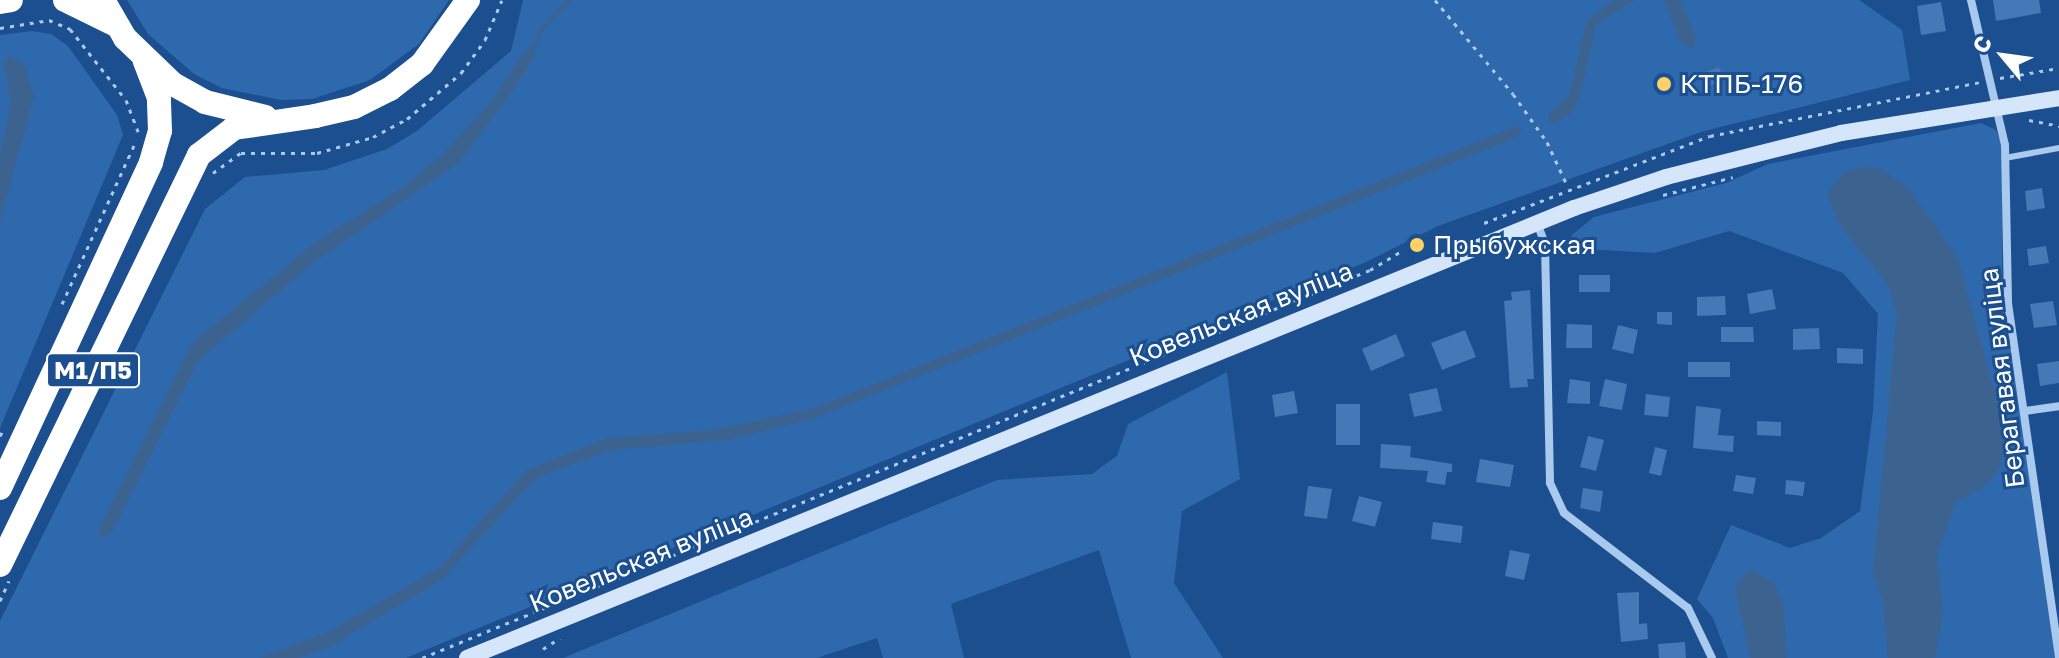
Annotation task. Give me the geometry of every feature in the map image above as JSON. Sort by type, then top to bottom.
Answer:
[{"type":"highway","points":[[0,2],[11,0]]},
{"type":"highway","points":[[65,0],[116,25]]},
{"type":"highway","name":"М1/П5","points":[[103,0],[116,25],[145,61],[205,102],[275,118]]},
{"type":"highway","name":"М1/П5","points":[[0,565],[186,176],[214,140],[234,128],[275,118],[354,107],[390,89],[448,35],[468,0]]},
{"type":"highway","name":"М1/П5","points":[[0,488],[151,162],[160,131],[159,98],[145,61]]},
{"type":"main road","name":"Ковельская вуліца","points":[[467,658],[1574,208],[1666,177],[1841,133],[1997,113],[2059,98]]},
{"type":"street","name":"Берагавая вуліца","points":[[1971,0],[2005,158],[2008,303],[2059,658]]},
{"type":"street","points":[[1537,222],[1545,244],[1550,483],[1564,513],[1688,608],[1712,658]]},
{"type":"street","points":[[2025,411],[2059,406]]},
{"type":"lane","points":[[2005,158],[2059,148]]},
{"type":"path","points":[[209,177],[241,153],[317,153],[373,137],[407,119],[461,73],[485,40],[502,0]]},
{"type":"path","points":[[1435,0],[1547,142],[1574,208]]},
{"type":"path","points":[[0,28],[49,20],[70,29],[126,100],[137,126],[138,136],[60,309]]},
{"type":"path","points":[[1484,223],[1568,187],[1710,136],[2059,68]]},
{"type":"path","points":[[1997,113],[2059,126]]},
{"type":"path","points":[[1657,196],[1746,172]]},
{"type":"path","points":[[422,658],[1370,270],[1400,252]]},
{"type":"path","points":[[0,436],[4,428]]},
{"type":"path","points":[[543,649],[570,632]]},
{"type":"shaded area","points":[[127,0],[449,0],[419,44],[370,80],[312,99],[281,100],[222,88],[194,74],[148,34]]},
{"type":"shaded area","points":[[523,0],[1859,0],[1902,30],[1910,80],[1704,131],[1438,226],[1366,262],[406,658],[0,658],[0,621],[205,209],[245,177],[324,170],[387,149],[417,131],[511,51]]},
{"type":"shaded area","points":[[1614,0],[1635,0],[1596,24],[1579,100],[1570,115],[1550,124],[1548,114],[1569,96],[1587,21]]},
{"type":"shaded area","points":[[1664,0],[1680,0],[1695,36],[1694,49],[1681,42]]},
{"type":"shaded area","points":[[32,31],[51,34],[68,46],[117,115],[123,135],[0,428],[0,35]]},
{"type":"shaded area","points":[[528,47],[535,54],[522,77],[460,162],[314,262],[198,361],[112,532],[100,538],[99,530],[192,343],[316,242],[405,186],[439,157],[489,105]]},
{"type":"shaded area","points":[[10,56],[24,65],[34,96],[0,222],[0,157],[11,99],[3,64]]},
{"type":"shaded area","points":[[1981,123],[1996,130],[2003,147],[2002,303],[2023,408],[2056,658],[1728,658],[1713,618],[1697,599],[1731,525],[1790,548],[1821,538],[1860,511],[1873,411],[1878,314],[1843,273],[1729,231],[1655,253],[1567,248],[1572,235],[1594,217],[1726,183],[1768,164]]},
{"type":"shaded area","points":[[1517,126],[1522,130],[1517,137],[815,418],[727,440],[611,450],[543,475],[523,491],[444,578],[331,646],[299,658],[259,658],[327,633],[440,567],[527,470],[608,438],[713,430],[815,408]]},
{"type":"shaded area","points":[[1865,167],[1882,169],[1908,188],[1958,258],[2006,435],[2001,467],[1982,488],[1957,501],[1937,553],[1943,612],[1935,658],[1888,658],[1883,602],[1873,573],[1897,314],[1889,287],[1838,222],[1827,193],[1846,171]]},
{"type":"shaded area","points":[[1227,372],[1240,479],[1182,511],[1174,583],[1223,658],[1131,658],[1099,550],[951,604],[964,658],[883,658],[877,638],[817,658],[563,658],[997,480],[1092,474],[1117,456],[1128,424]]},
{"type":"shaded area","points":[[1753,570],[1774,584],[1783,602],[1787,658],[1750,658],[1735,589],[1745,572]]},
{"type":"building","points":[[1993,0],[2039,0],[2041,13],[1996,21]]},
{"type":"building","points":[[1941,2],[1946,31],[1921,35],[1917,6]]},
{"type":"building","points":[[1719,67],[1724,80],[1706,87],[1701,74]]},
{"type":"building","points":[[2042,188],[2045,208],[2027,211],[2025,191]]},
{"type":"building","points":[[2046,246],[2049,263],[2029,266],[2027,249]]},
{"type":"building","points":[[1579,275],[1610,275],[1610,292],[1579,292]]},
{"type":"building","points":[[1772,289],[1776,309],[1750,314],[1747,294]]},
{"type":"building","points":[[1530,290],[1534,379],[1527,379],[1528,387],[1510,388],[1504,301],[1512,300],[1511,292]]},
{"type":"building","points":[[1725,296],[1726,315],[1697,316],[1697,297]]},
{"type":"building","points":[[2053,301],[2057,325],[2034,328],[2030,304]]},
{"type":"building","points":[[1657,312],[1672,312],[1672,325],[1657,324]]},
{"type":"building","points":[[1567,324],[1592,325],[1592,348],[1566,348]]},
{"type":"building","points":[[1618,325],[1638,330],[1633,354],[1612,349]]},
{"type":"building","points":[[1721,327],[1753,327],[1754,342],[1721,342]]},
{"type":"building","points":[[1819,328],[1820,349],[1793,350],[1793,329]]},
{"type":"building","points":[[1465,330],[1476,357],[1442,370],[1431,343]]},
{"type":"building","points":[[1396,334],[1405,356],[1371,371],[1362,349]]},
{"type":"building","points":[[1837,348],[1863,349],[1863,364],[1837,363]]},
{"type":"building","points":[[2059,361],[2059,383],[2040,386],[2037,364]]},
{"type":"building","points":[[1688,362],[1730,362],[1730,377],[1688,377]]},
{"type":"building","points":[[1570,379],[1590,382],[1590,404],[1567,403]]},
{"type":"building","points":[[1605,379],[1627,384],[1622,410],[1599,406]]},
{"type":"building","points":[[1437,388],[1442,411],[1414,417],[1409,394]]},
{"type":"building","points":[[1294,391],[1298,413],[1275,417],[1272,395]]},
{"type":"building","points":[[1646,394],[1670,397],[1668,417],[1644,415]]},
{"type":"building","points":[[1336,404],[1360,404],[1360,445],[1336,445]]},
{"type":"building","points":[[1696,406],[1721,409],[1718,435],[1734,436],[1733,452],[1693,448]]},
{"type":"building","points":[[1757,421],[1781,422],[1781,436],[1757,435]]},
{"type":"building","points":[[1588,436],[1604,440],[1596,471],[1580,467]]},
{"type":"building","points":[[1381,444],[1411,446],[1410,457],[1452,464],[1452,472],[1447,472],[1445,485],[1426,482],[1428,471],[1380,468]]},
{"type":"building","points":[[1655,447],[1667,450],[1661,476],[1649,473]]},
{"type":"building","points":[[1480,459],[1514,465],[1510,487],[1476,482]]},
{"type":"building","points":[[1736,475],[1756,478],[1753,494],[1733,491]]},
{"type":"building","points":[[1786,480],[1805,482],[1803,496],[1785,494]]},
{"type":"building","points":[[1308,486],[1332,489],[1327,519],[1304,516]]},
{"type":"building","points":[[1583,488],[1603,491],[1600,512],[1580,508]]},
{"type":"building","points":[[1359,496],[1382,502],[1375,527],[1352,521]]},
{"type":"building","points":[[1433,522],[1463,526],[1461,543],[1431,539]]},
{"type":"building","points":[[1510,550],[1530,554],[1524,580],[1505,576]]},
{"type":"building","points":[[1639,592],[1639,624],[1647,623],[1648,639],[1621,642],[1617,593]]},
{"type":"building","points":[[1685,642],[1686,658],[1659,658],[1658,644]]},
{"type":"waterway","points":[[532,50],[544,26],[570,0]]},
{"type":"place","name":"КТПБ-176","points":[[1664,84]]},
{"type":"place","name":"Прыбужская","points":[[1417,245]]}]
